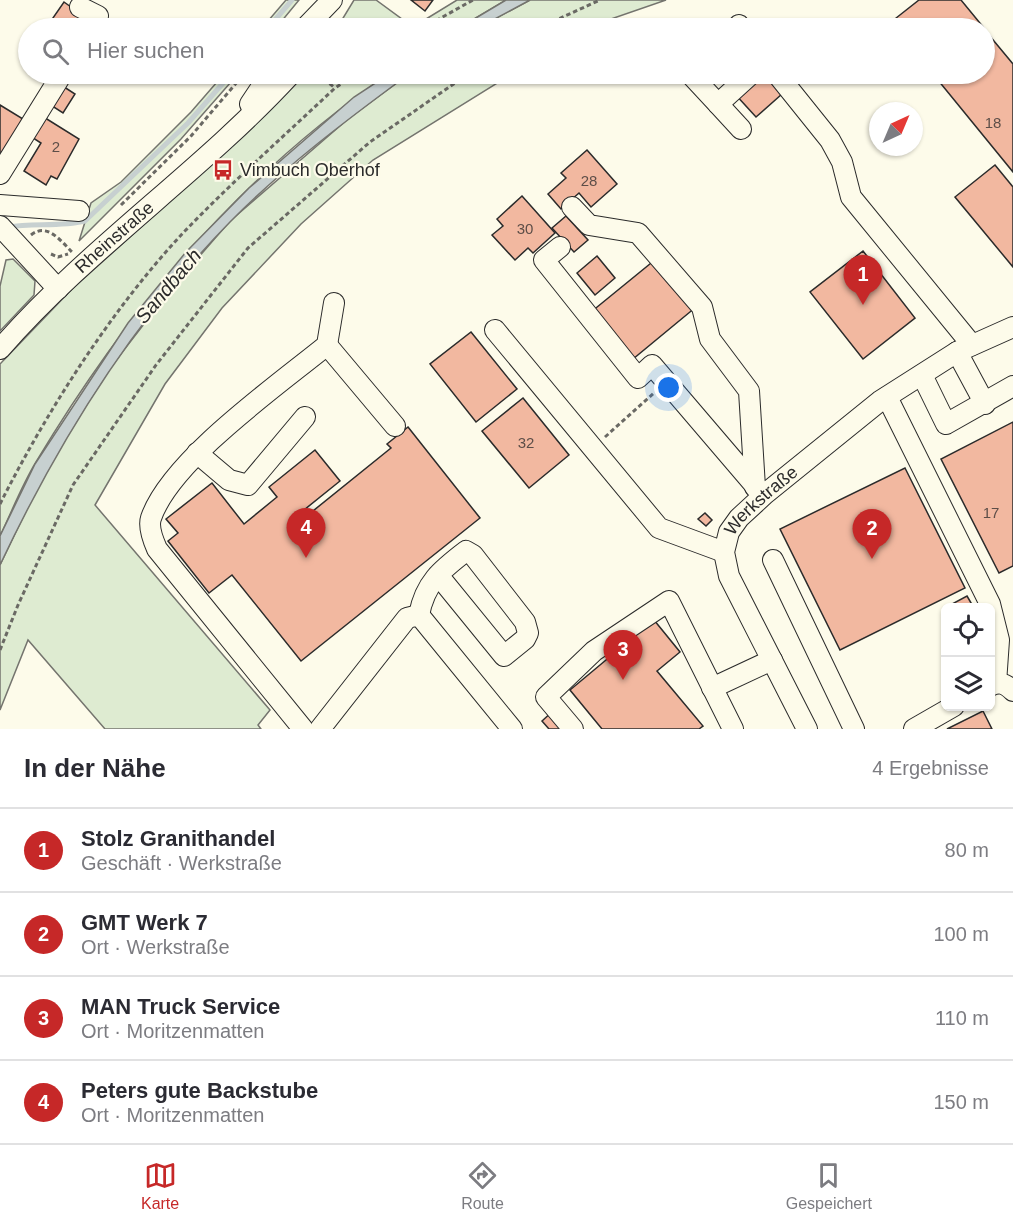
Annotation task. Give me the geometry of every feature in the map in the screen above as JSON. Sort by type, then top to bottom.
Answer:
[{"type":"street","points":[[315,18],[332,0]]},
{"type":"street","points":[[329,18],[339,0]]},
{"type":"street","points":[[80,6],[98,16],[97,18]]},
{"type":"street","points":[[0,174],[56,84]]},
{"type":"street","points":[[235,129],[264,84]]},
{"type":"street","points":[[235,129],[281,84]]},
{"type":"street","points":[[699,84],[741,129]]},
{"type":"street","points":[[718,104],[740,84]]},
{"type":"street","points":[[785,84],[830,140],[842,162],[851,197],[964,349],[985,404]]},
{"type":"street","name":"Rheinstraße","points":[[0,349],[58,289],[235,129]]},
{"type":"street","points":[[0,205],[79,211]]},
{"type":"street","points":[[572,207],[589,225],[638,233],[702,307],[710,339],[749,391],[760,490]]},
{"type":"street","points":[[0,226],[29,242],[58,289]]},
{"type":"street","points":[[560,247],[544,260],[638,378],[652,365],[760,490]]},
{"type":"street","points":[[303,729],[157,549],[152,534],[151,519],[175,477],[197,453],[327,345],[334,303]]},
{"type":"street","name":"Werkstraße","points":[[807,729],[729,576],[724,552],[729,532],[760,490],[886,397],[964,349],[1013,327]]},
{"type":"street","points":[[495,330],[659,528],[724,552]]},
{"type":"street","points":[[327,345],[395,426]]},
{"type":"street","points":[[922,375],[946,424],[985,404],[1013,386]]},
{"type":"street","points":[[886,397],[990,603],[999,640],[1000,687]]},
{"type":"street","points":[[197,453],[229,480],[248,485],[305,417]]},
{"type":"street","points":[[419,615],[424,593],[438,576],[466,551],[473,555],[525,622],[528,633],[525,639],[504,656],[438,576]]},
{"type":"street","points":[[773,560],[854,729]]},
{"type":"street","points":[[573,729],[546,697],[594,651],[669,601],[733,729]]},
{"type":"street","points":[[320,729],[407,618],[419,615]]},
{"type":"street","points":[[419,615],[512,729]]},
{"type":"street","points":[[712,688],[772,660]]},
{"type":"street","points":[[914,729],[945,711]]},
{"type":"path","points":[[440,18],[472,0]]},
{"type":"path","points":[[561,18],[600,0]]},
{"type":"path","points":[[114,211],[191,136],[235,84]]},
{"type":"path","points":[[330,84],[335,88]]},
{"type":"path","points":[[0,504],[68,383],[151,273],[183,234],[341,84]]},
{"type":"path","points":[[0,650],[73,485],[156,365],[248,248],[370,142],[454,84]]},
{"type":"path","points":[[29,242],[39,231],[50,232],[72,252]]},
{"type":"path","points":[[44,250],[58,257],[72,252],[81,244]]},
{"type":"path","points":[[592,448],[666,382]]},
{"type":"green space","points":[[286,0],[299,0],[284,18],[271,18]]},
{"type":"green space","points":[[354,0],[376,0],[401,18],[343,18]]},
{"type":"green space","points":[[457,0],[506,0],[476,18],[428,18]]},
{"type":"green space","points":[[530,0],[666,0],[614,18],[497,18]]},
{"type":"green space","points":[[215,84],[229,84],[181,139],[79,241],[91,203],[121,182],[191,112]]},
{"type":"green space","points":[[296,84],[375,84],[335,113],[237,200],[149,299],[71,406],[31,471],[0,536],[0,364],[72,289],[227,150]]},
{"type":"green space","points":[[395,84],[496,84],[373,160],[301,224],[222,308],[165,384],[95,505],[270,710],[258,725],[261,729],[105,729],[28,640],[0,710],[0,565],[36,490],[71,429],[110,368],[171,289],[230,221],[348,119]]},
{"type":"green space","points":[[13,259],[35,281],[34,295],[0,331],[0,286],[6,260]]},
{"type":"water","points":[[506,0],[530,0],[497,18],[476,18]]},
{"type":"water","name":"Sandbach","points":[[374,84],[396,84],[272,182],[230,222],[161,300],[130,341],[73,428],[23,518],[0,565],[0,536],[35,464],[128,323],[186,252],[249,188],[354,97]]},
{"type":"building","points":[[411,0],[433,0],[425,11]]},
{"type":"building","points":[[919,0],[961,0],[976,18],[896,18]]},
{"type":"building","points":[[64,2],[86,18],[53,18]]},
{"type":"building","points":[[995,42],[1013,64],[1013,172],[941,84],[995,84]]},
{"type":"building","points":[[57,84],[75,94],[63,113],[46,102]]},
{"type":"building","points":[[747,84],[773,84],[782,94],[756,117],[735,94]]},
{"type":"building","points":[[0,105],[23,119],[0,158]]},
{"type":"building","points":[[42,116],[79,139],[57,179],[51,176],[46,185],[24,171],[41,143],[30,136]]},
{"type":"building","points":[[587,150],[617,184],[591,207],[579,193],[561,209],[548,194],[566,178],[561,173]]},
{"type":"building","points":[[995,165],[1013,187],[1013,267],[955,197]]},
{"type":"building","points":[[522,196],[555,233],[533,253],[528,248],[515,260],[492,235],[503,226],[497,219]]},
{"type":"building","points":[[566,216],[588,240],[574,252],[552,228]]},
{"type":"building","points":[[863,251],[915,318],[863,359],[810,292]]},
{"type":"building","points":[[597,256],[615,278],[595,295],[577,273]]},
{"type":"building","points":[[656,259],[696,307],[633,359],[591,312]]},
{"type":"building","points":[[471,332],[517,389],[476,422],[430,364]]},
{"type":"building","points":[[523,398],[569,455],[529,488],[482,431]]},
{"type":"building","points":[[1013,422],[1013,566],[999,573],[941,459]]},
{"type":"building","points":[[408,427],[480,518],[301,661],[232,575],[209,593],[168,541],[178,533],[166,519],[212,483],[244,524],[277,497],[269,487],[315,450],[340,481],[299,514],[303,519],[391,448],[387,444]]},
{"type":"building","points":[[905,468],[965,588],[840,650],[780,529]]},
{"type":"building","points":[[705,513],[712,520],[706,526],[698,519]]},
{"type":"building","points":[[967,596],[971,603],[954,603]]},
{"type":"building","points":[[654,620],[680,652],[657,671],[703,726],[699,729],[602,729],[570,690]]},
{"type":"building","points":[[554,710],[570,729],[549,729],[542,721]]},
{"type":"building","points":[[983,711],[992,729],[947,729]]},
{"type":"waterway","points":[[277,18],[292,0]]},
{"type":"waterway","points":[[8,227],[85,221],[188,123],[222,84]]},
{"type":"place","name":"Vimbuch Oberhof","points":[[223,170]]},
{"type":"place","name":"Stolz Granithandel","points":[[863,305]]},
{"type":"place","name":"Peters gute Backstube","points":[[306,558]]},
{"type":"place","name":"GMT Werk 7","points":[[872,559]]},
{"type":"place","name":"MAN Truck Service","points":[[623,680]]}]
